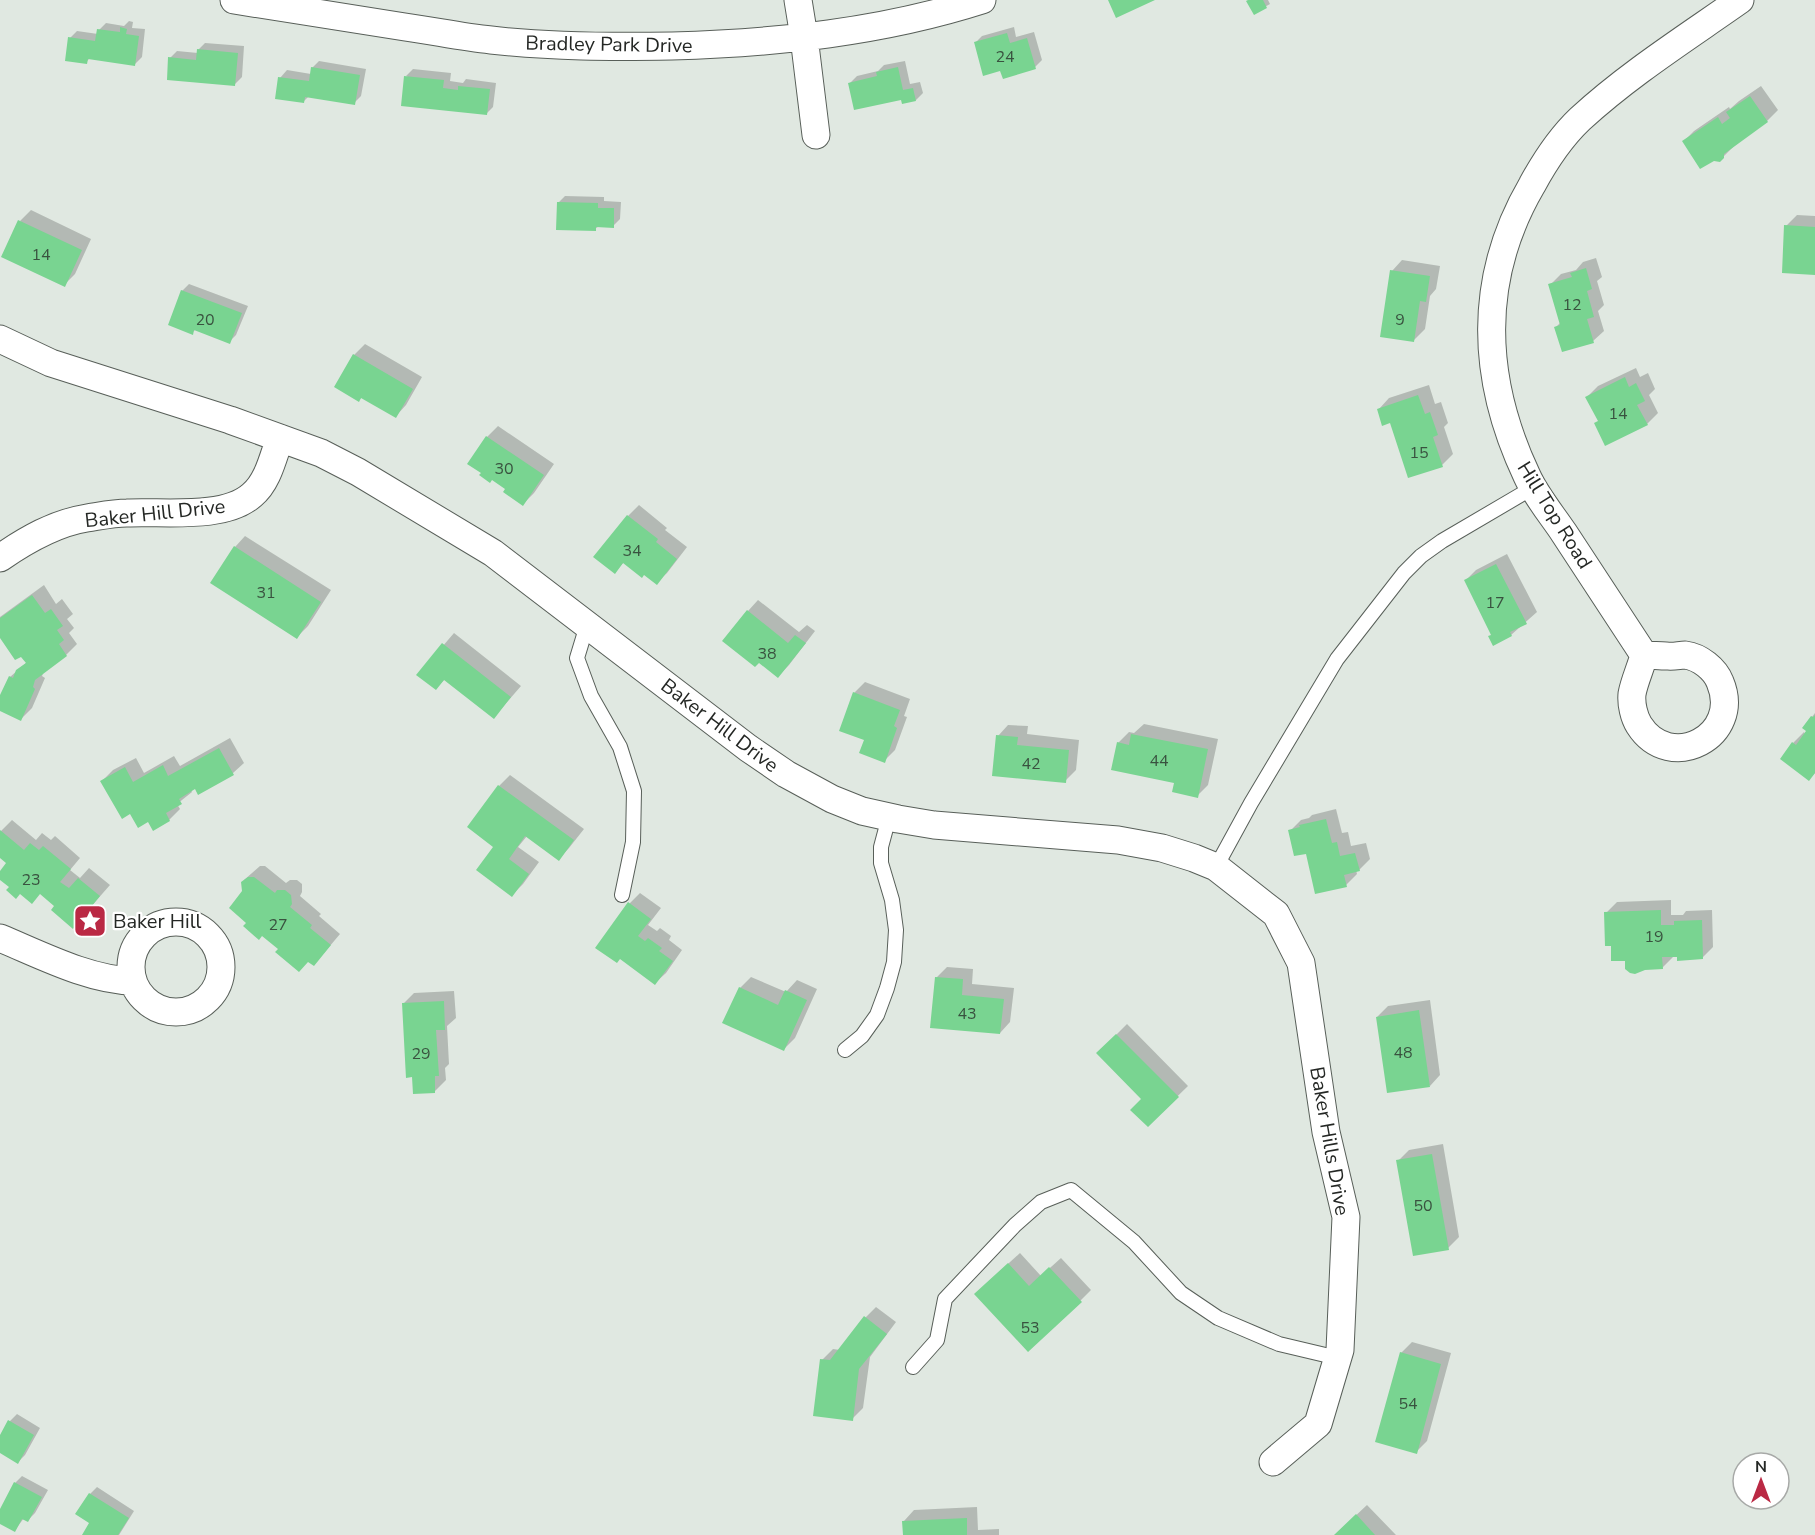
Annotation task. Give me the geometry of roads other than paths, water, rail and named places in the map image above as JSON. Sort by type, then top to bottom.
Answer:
[{"type":"street","name":"Bradley Park Drive","points":[[234,0],[489,40],[562,46],[723,44],[804,37],[921,18],[982,0]]},
{"type":"street","points":[[798,0],[816,135]]},
{"type":"street","name":"Hill Top Road","points":[[1644,655],[1528,479],[1510,437],[1498,396],[1491,346],[1492,298],[1503,250],[1520,205],[1546,159],[1579,120],[1636,72],[1740,0]]},
{"type":"street","name":"Baker Hill Drive","points":[[0,339],[51,363],[230,420],[321,453],[358,472],[401,496],[493,554],[748,748],[786,774],[832,799],[889,817],[934,825],[1118,840],[1162,848],[1216,867]]},
{"type":"street","name":"Baker Hill Drive","points":[[0,558],[51,528],[84,518],[125,513],[202,511],[226,508],[242,502],[254,494],[265,477],[280,438]]},
{"type":"street","name":"Baker Hills Drive","points":[[1216,867],[1276,914],[1301,963],[1326,1132],[1346,1216],[1338,1358],[1318,1424],[1273,1462]]},
{"type":"street","points":[[0,938],[98,978],[133,981]]},
{"type":"lane","points":[[1216,867],[1251,803],[1337,659],[1404,573],[1421,556],[1442,541],[1534,488]]},
{"type":"lane","points":[[587,625],[577,658],[591,696],[620,747],[634,791],[633,842],[622,895]]},
{"type":"lane","points":[[845,1050],[862,1035],[877,1015],[894,962],[896,930],[892,900],[881,863],[881,847],[889,817]]},
{"type":"lane","points":[[914,1367],[937,1340],[945,1299],[1015,1225],[1041,1202],[1071,1190],[1134,1242],[1181,1293],[1218,1318],[1279,1344],[1338,1358]]},
{"type":"place","name":"Baker Hill","points":[[90,921]]}]
